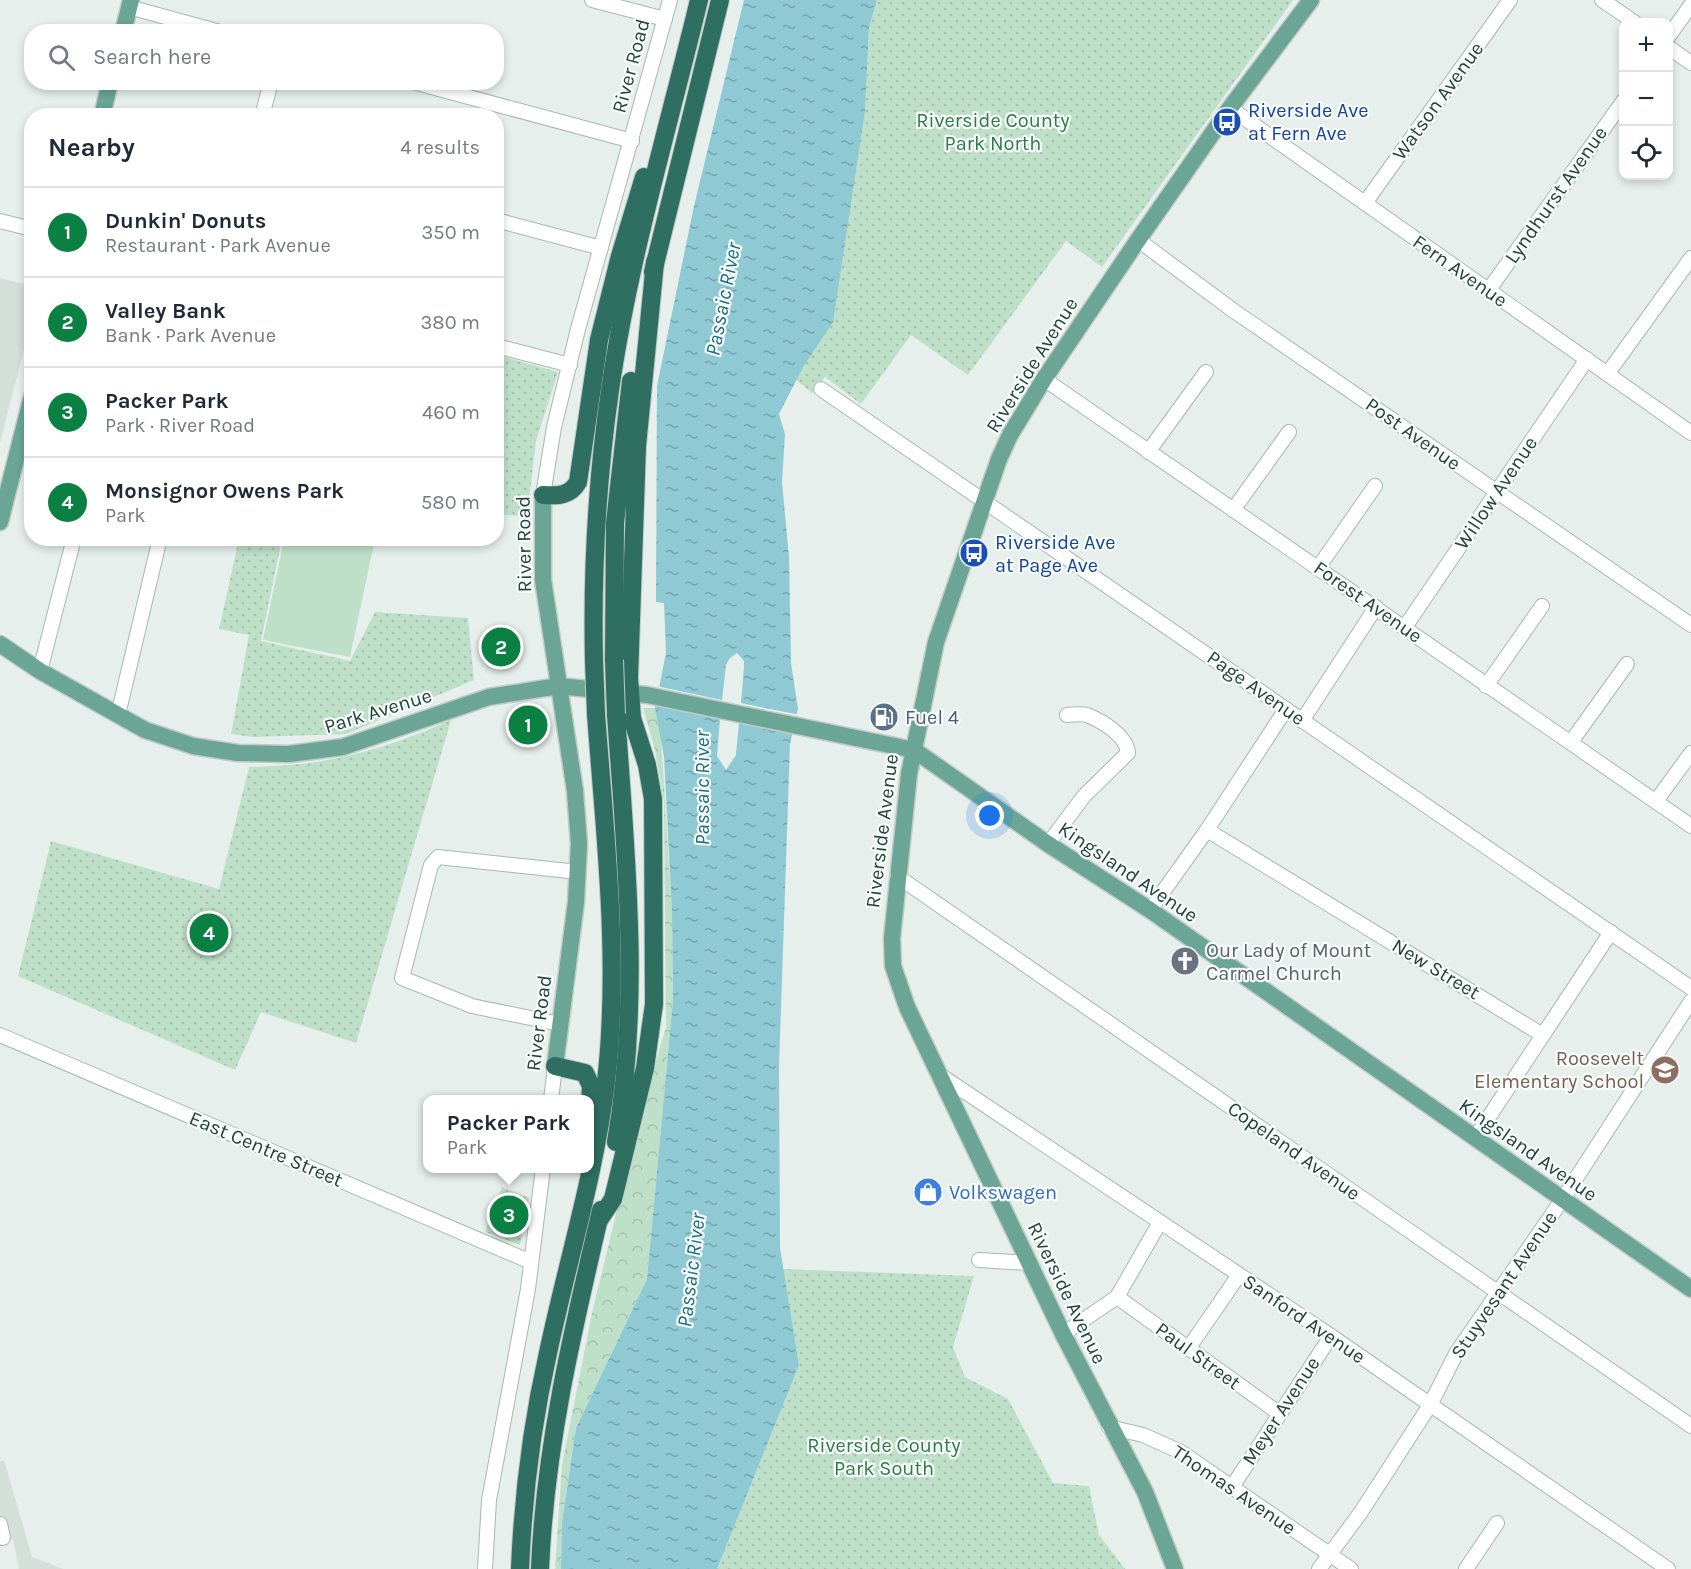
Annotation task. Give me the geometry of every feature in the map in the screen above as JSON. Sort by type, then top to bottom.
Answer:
[{"type":"highway","points":[[594,1150],[609,1050],[611,931],[594,661],[596,521],[610,388],[636,257],[699,0]]},
{"type":"highway","points":[[540,1569],[545,1488],[555,1422],[620,1118],[630,1019],[630,919],[614,660],[614,556],[620,469],[635,358],[655,262],[720,0]]},
{"type":"highway","points":[[543,495],[562,495],[569,492],[578,482],[594,367],[608,304],[656,136],[691,36]]},
{"type":"highway","points":[[599,1220],[613,1199],[645,1068],[654,1004],[653,799],[647,765],[632,718],[638,694],[637,446],[655,262]]},
{"type":"highway","points":[[555,1066],[585,1073],[591,1086],[591,1095]]},
{"type":"highway","points":[[520,1569],[530,1453],[581,1173]]},
{"type":"highway","points":[[555,1322],[589,1173]]},
{"type":"main road","name":"Riverside Avenue","points":[[1175,1569],[1156,1514],[1063,1335],[936,1073],[903,998],[893,966],[892,919],[914,750],[936,642],[984,500],[1010,435],[1044,379],[1138,240],[1230,108],[1311,0]]},
{"type":"main road","points":[[125,24],[130,4]]},
{"type":"main road","points":[[104,108],[108,90]]},
{"type":"main road","points":[[0,522],[24,428]]},
{"type":"main road","name":"River Road","points":[[543,495],[543,580],[578,817],[578,872],[555,1066]]},
{"type":"main road","name":"Park Avenue","points":[[0,644],[40,671],[145,730],[193,746],[238,753],[289,754],[343,747],[489,697],[559,686],[638,694]]},
{"type":"main road","name":"Kingsland Avenue","points":[[638,694],[914,750],[1048,844],[1150,910],[1691,1289]]},
{"type":"street","points":[[592,0],[665,19]]},
{"type":"street","name":"River Road","points":[[543,495],[549,452],[570,365],[670,0]]},
{"type":"street","name":"Watson Avenue","points":[[1365,203],[1510,0]]},
{"type":"street","points":[[1602,0],[1628,18]]},
{"type":"street","points":[[130,4],[194,24]]},
{"type":"street","points":[[1673,29],[1691,5]]},
{"type":"street","points":[[1673,50],[1691,63]]},
{"type":"street","points":[[264,108],[269,90]]},
{"type":"street","points":[[442,90],[632,141]]},
{"type":"street","name":"Lyndhurst Avenue","points":[[1488,291],[1619,106]]},
{"type":"street","name":"Fern Avenue","points":[[1230,108],[1691,433]]},
{"type":"street","points":[[0,221],[24,227]]},
{"type":"street","points":[[504,222],[601,248]]},
{"type":"street","name":"Post Avenue","points":[[1138,240],[1234,311],[1691,625]]},
{"type":"street","points":[[1608,373],[1691,258]]},
{"type":"street","points":[[504,348],[570,365]]},
{"type":"street","name":"Willow Avenue","points":[[1405,627],[1587,359]]},
{"type":"street","points":[[1148,452],[1206,372]]},
{"type":"street","name":"Forest Avenue","points":[[1044,379],[1691,826]]},
{"type":"street","name":"Page Avenue","points":[[821,389],[1691,988]]},
{"type":"street","points":[[1233,510],[1289,432]]},
{"type":"street","points":[[1318,568],[1375,486]]},
{"type":"street","points":[[40,671],[72,546]]},
{"type":"street","points":[[118,715],[158,546]]},
{"type":"street","points":[[1486,686],[1542,606]]},
{"type":"street","points":[[1302,721],[1376,607]]},
{"type":"street","points":[[1571,742],[1627,664]]},
{"type":"street","points":[[1150,910],[1207,830],[1286,709]]},
{"type":"street","points":[[1048,844],[1084,796],[1128,753],[1127,746],[1116,732],[1085,714],[1067,715]]},
{"type":"street","points":[[1656,801],[1691,753]]},
{"type":"street","name":"New Street","points":[[1207,830],[1541,1034]]},
{"type":"street","points":[[560,1024],[472,1006],[402,978],[431,865],[438,857],[578,872]]},
{"type":"street","name":"Copeland Avenue","points":[[897,876],[1691,1426]]},
{"type":"street","points":[[1474,1138],[1541,1034],[1611,932]]},
{"type":"street","name":"Stuyvesant Avenue","points":[[1319,1569],[1361,1512],[1430,1405],[1457,1352],[1562,1200],[1691,1002]]},
{"type":"street","name":"East Centre Street","points":[[0,1035],[531,1262]]},
{"type":"street","name":"River Road","points":[[552,1095],[555,1066]]},
{"type":"street","name":"Sanford Avenue","points":[[936,1073],[1331,1336],[1668,1569]]},
{"type":"street","points":[[485,1569],[488,1515],[531,1262],[542,1173]]},
{"type":"street","points":[[1063,1335],[1117,1297],[1160,1222]]},
{"type":"street","points":[[979,1260],[1028,1263]]},
{"type":"street","points":[[1188,1349],[1239,1275]]},
{"type":"street","name":"Paul Street","points":[[1117,1297],[1280,1414]]},
{"type":"street","name":"Meyer Avenue","points":[[1232,1487],[1331,1336]]},
{"type":"street","name":"Thomas Avenue","points":[[1109,1427],[1162,1443],[1232,1487],[1351,1569]]},
{"type":"street","points":[[1466,1569],[1497,1523]]},
{"type":"shaded area","points":[[0,278],[24,284],[24,349],[0,443]]},
{"type":"shaded area","points":[[4,1460],[32,1557],[63,1569],[19,1569],[13,1539],[0,1534],[0,1461]]},
{"type":"green space","name":"Riverside County Park North","points":[[877,0],[1293,0],[1102,267],[1066,241],[968,375],[911,335],[861,404],[825,377],[812,393],[796,380],[803,367],[865,111],[869,28]]},
{"type":"green space","points":[[504,357],[558,372],[536,441],[527,517],[504,515]]},
{"type":"green space","points":[[237,546],[281,546],[261,641],[350,661],[375,612],[468,618],[474,680],[346,734],[253,737],[231,734],[249,635],[219,629]]},
{"type":"green space","points":[[283,546],[374,546],[350,657],[263,640]]},
{"type":"green space","points":[[643,708],[655,708],[660,722],[672,912],[673,999],[647,1279],[576,1428],[562,1522],[561,1569],[555,1569],[562,1465],[592,1313],[638,1123],[666,1027],[664,801],[655,750]]},
{"type":"green space","points":[[451,720],[356,1043],[261,1012],[235,1070],[18,976],[51,841],[219,889],[249,767],[303,764],[353,755],[401,740]]},
{"type":"green space","points":[[502,1187],[529,1198],[520,1245],[485,1232]]},
{"type":"green space","name":"Riverside County Park South","points":[[783,1269],[974,1276],[953,1347],[965,1377],[1008,1399],[1053,1483],[1089,1486],[1099,1535],[1125,1569],[717,1569],[799,1365]]},
{"type":"water","name":"Passaic River","points":[[744,0],[877,0],[869,28],[865,111],[833,322],[803,367],[779,414],[785,434],[782,482],[789,557],[791,663],[798,709],[790,744],[779,1066],[780,1248],[799,1365],[717,1569],[561,1569],[562,1522],[576,1428],[647,1279],[673,999],[672,912],[664,757],[655,708],[666,653],[664,603],[656,602],[657,386],[694,206]]},
{"type":"pier","points":[[737,653],[744,661],[741,703],[800,715],[795,734],[739,723],[736,755],[726,770],[717,756],[720,719],[653,705],[656,686],[722,700],[726,665],[729,659]]},
{"type":"place","name":"Riverside Ave at Fern Ave","points":[[1227,122]]},
{"type":"place","name":"Riverside Ave at Page Ave","points":[[974,553]]},
{"type":"place","name":"Valley Bank","points":[[501,647]]},
{"type":"place","name":"Fuel 4","points":[[884,717]]},
{"type":"place","name":"Dunkin' Donuts","points":[[528,725]]},
{"type":"place","name":"Monsignor Owens Park","points":[[209,933]]},
{"type":"place","name":"Our Lady of Mount Carmel Church","points":[[1185,961]]},
{"type":"place","name":"Roosevelt Elementary School","points":[[1665,1070]]},
{"type":"place","name":"Volkswagen","points":[[928,1192]]},
{"type":"place","name":"Packer Park","points":[[509,1215]]}]
